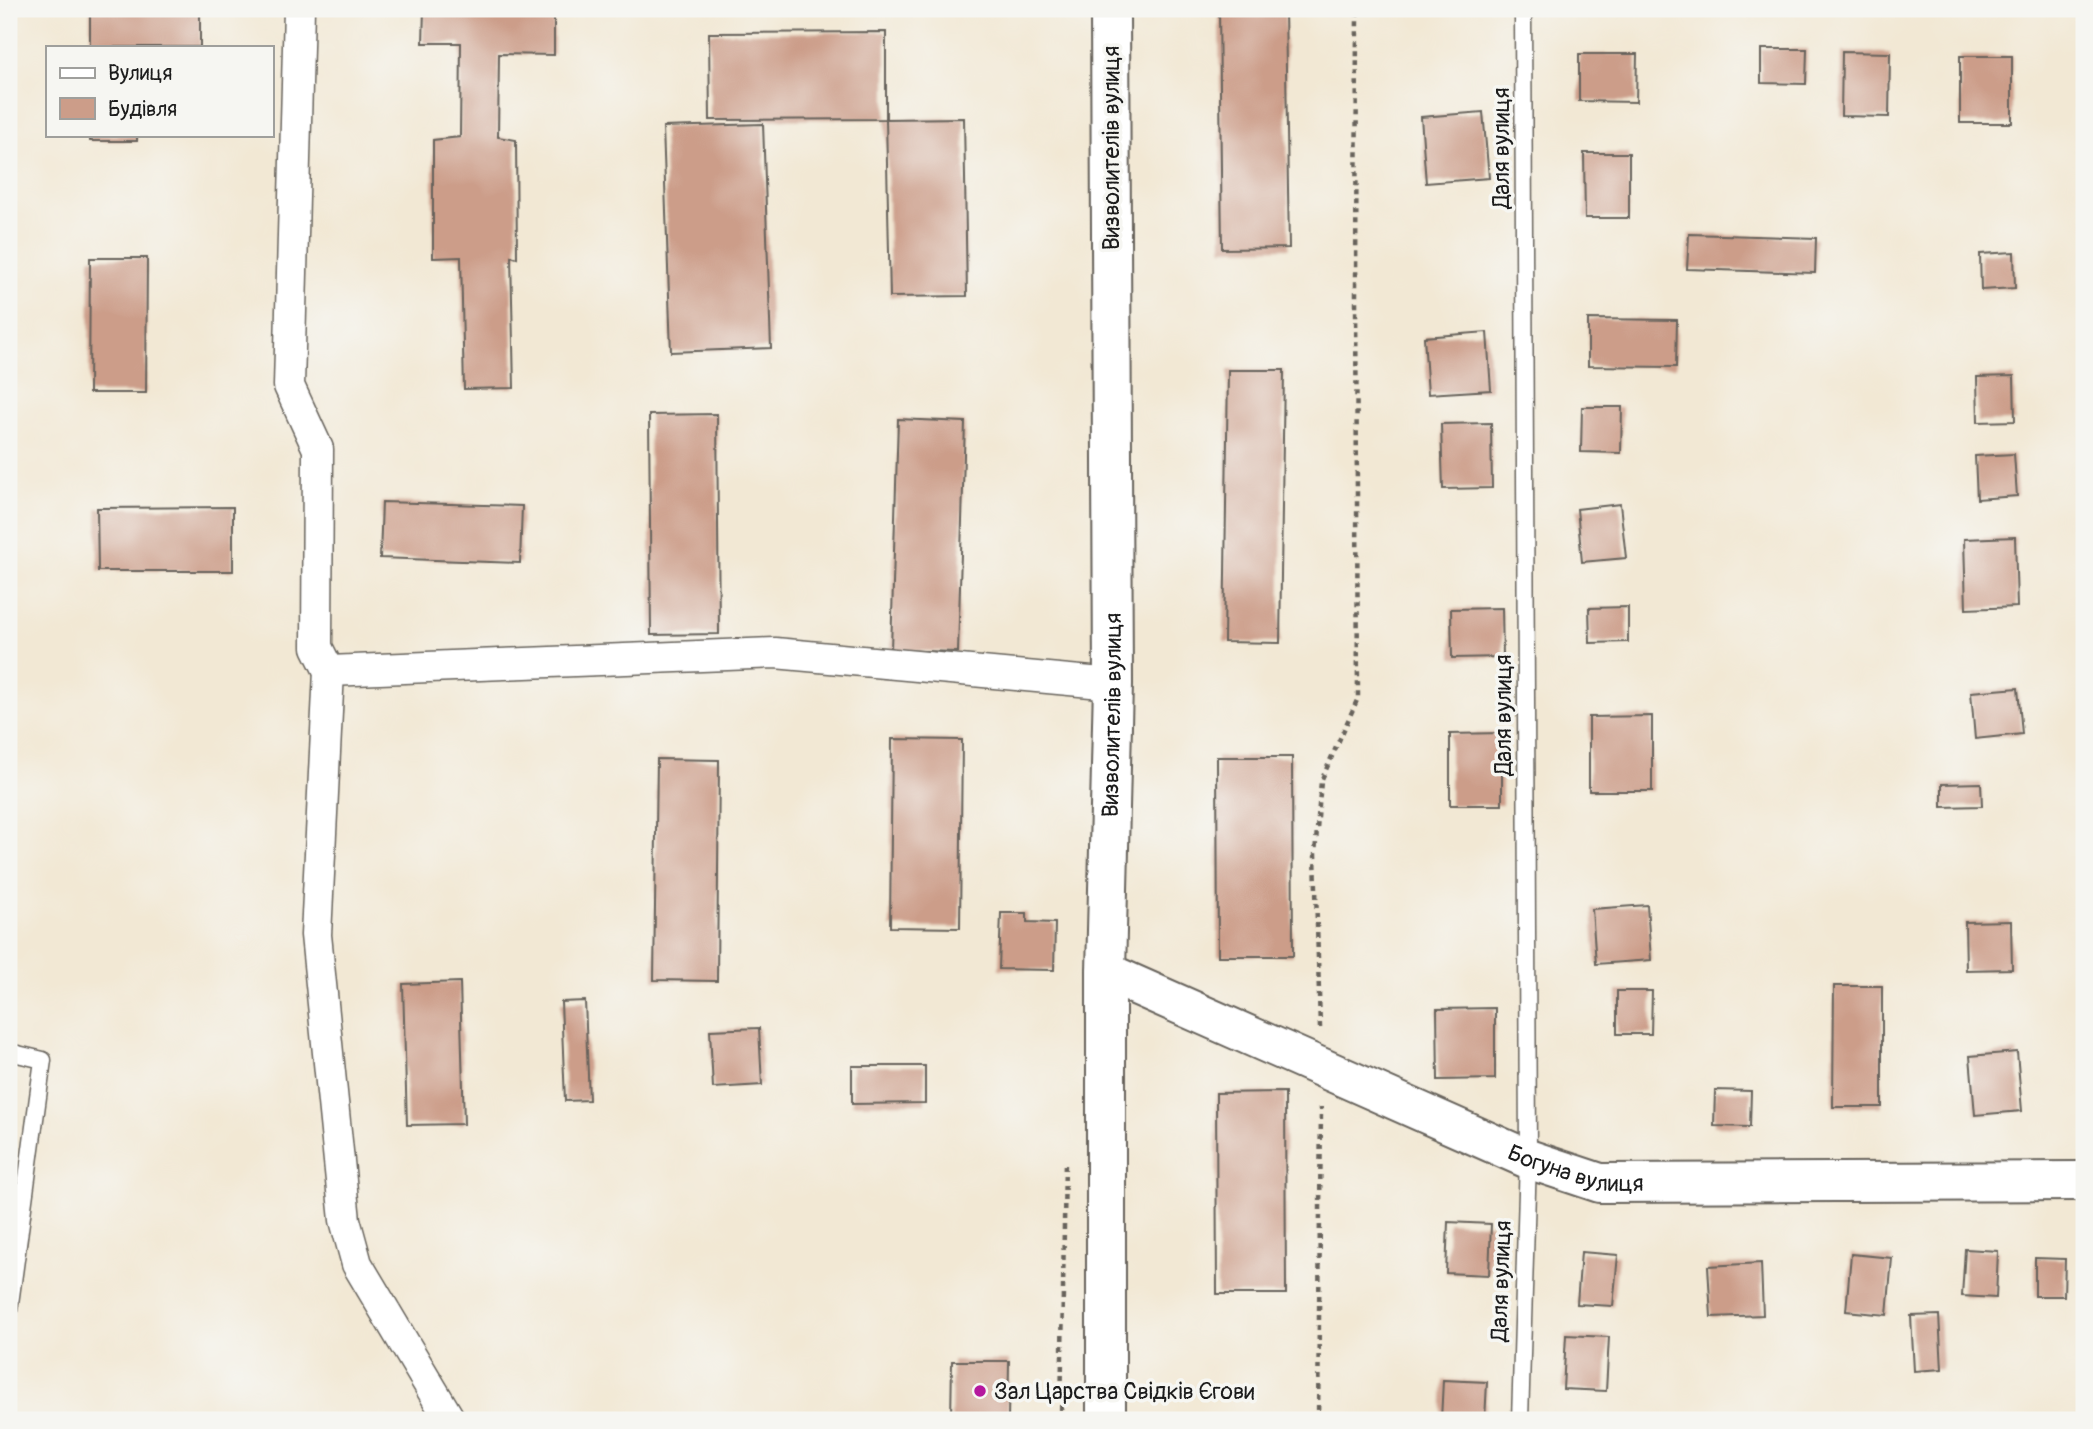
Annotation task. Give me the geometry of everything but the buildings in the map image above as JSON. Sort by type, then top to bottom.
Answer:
[{"type":"street","points":[[299,9],[289,386],[318,449],[317,647],[329,671],[316,935],[345,1220],[356,1264],[450,1420]]},
{"type":"street","name":"Визволителів вулиця","points":[[1106,1420],[1106,972],[1113,684],[1110,9]]},
{"type":"street","points":[[329,671],[775,653],[1113,684]]},
{"type":"street","name":"Богуна вулиця","points":[[1106,972],[1528,1159],[1600,1183],[2084,1181]]},
{"type":"lane","name":"Даля вулиця","points":[[1520,1420],[1528,1159],[1523,9]]},
{"type":"lane","points":[[9,1052],[43,1060],[9,1311]]},
{"type":"path","points":[[1318,1420],[1321,1069],[1315,854],[1321,781],[1359,698],[1357,9]]},
{"type":"path","points":[[1061,1420],[1065,1160]]},
{"type":"place","name":"Зал Царства Свідків Єгови","points":[[980,1391]]}]
